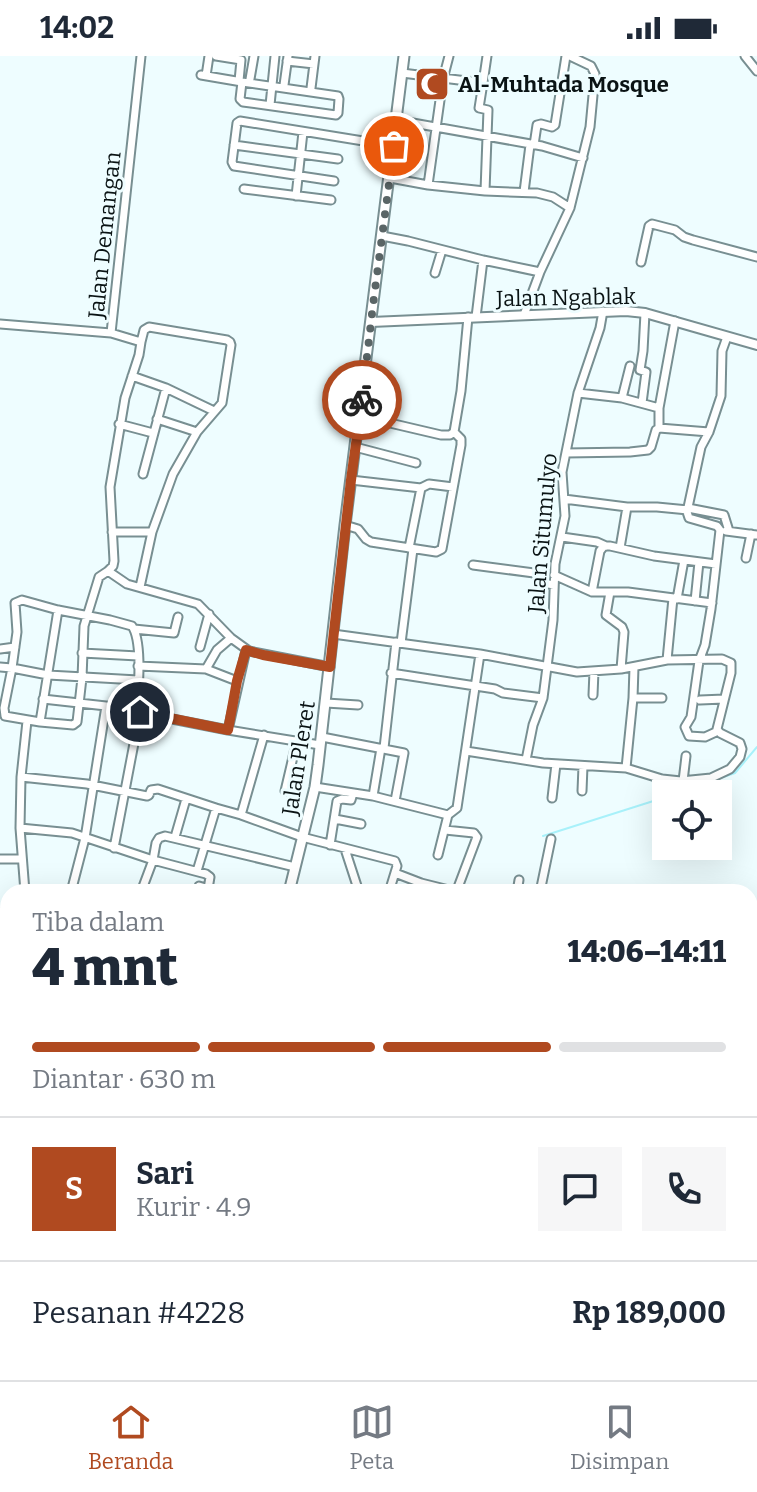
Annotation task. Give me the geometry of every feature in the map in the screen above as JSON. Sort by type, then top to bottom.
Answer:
[{"type":"main road","name":"Jalan Pleret","points":[[291,884],[315,787],[371,322],[393,178],[394,146],[405,73],[404,56]]},
{"type":"street","name":"Jalan Demangan","points":[[141,56],[111,333],[141,342]]},
{"type":"street","points":[[209,56],[203,76],[244,81],[338,96],[338,113],[241,101],[244,81],[254,56]]},
{"type":"street","points":[[216,56],[241,60],[244,81]]},
{"type":"street","points":[[270,105],[275,56]]},
{"type":"street","points":[[428,185],[449,56]]},
{"type":"street","points":[[485,191],[491,110],[479,108],[487,56]]},
{"type":"street","points":[[524,192],[537,125],[555,125],[568,56],[580,58],[591,66],[595,74],[591,119],[583,158],[570,208],[524,315]]},
{"type":"street","points":[[745,56],[757,71]]},
{"type":"street","points":[[284,85],[288,58],[314,60],[311,88]]},
{"type":"street","points":[[405,73],[483,83]]},
{"type":"street","points":[[334,181],[234,166],[237,123],[240,121],[394,146]]},
{"type":"street","points":[[399,121],[487,135],[583,158]]},
{"type":"street","points":[[296,196],[303,132]]},
{"type":"street","points":[[234,145],[338,159]]},
{"type":"street","points":[[393,178],[428,185],[524,192],[553,197],[570,208]]},
{"type":"street","points":[[244,189],[331,200]]},
{"type":"street","points":[[641,262],[652,224],[675,230],[693,240],[757,257]]},
{"type":"street","points":[[385,237],[540,272]]},
{"type":"street","points":[[435,273],[442,250]]},
{"type":"street","points":[[360,416],[441,435],[454,432],[483,260]]},
{"type":"street","name":"Jalan Ngablak","points":[[371,322],[603,311],[645,313],[757,345]]},
{"type":"street","name":"Jalan Situmulyo","points":[[526,760],[533,725],[543,698],[553,620],[554,575],[565,516],[562,477],[566,453],[578,393],[603,311]]},
{"type":"street","points":[[642,403],[646,372],[640,370],[645,313]]},
{"type":"street","points":[[566,453],[630,452],[651,447],[659,428],[659,408],[675,321]]},
{"type":"street","points":[[0,324],[111,333]]},
{"type":"street","points":[[114,848],[138,712],[137,636],[128,624],[86,615],[58,610],[28,602],[17,601],[15,606],[15,647],[4,715],[27,721],[75,724],[80,703],[86,615],[99,577],[113,566],[114,561],[110,487],[119,424],[144,330],[149,327],[230,342],[222,403],[197,432],[173,474],[152,532],[140,587]]},
{"type":"street","points":[[727,337],[722,351],[721,396],[701,447],[688,509],[689,518],[717,526],[720,530],[754,535],[746,558]]},
{"type":"street","points":[[622,398],[630,366]]},
{"type":"street","points":[[132,376],[214,411]]},
{"type":"street","points":[[143,474],[166,388]]},
{"type":"street","points":[[578,393],[622,398],[659,408]]},
{"type":"street","points":[[157,419],[197,432]]},
{"type":"street","points":[[119,424],[153,433]]},
{"type":"street","points":[[659,428],[709,432]]},
{"type":"street","points":[[345,525],[356,528],[371,542],[436,552],[442,549],[461,445],[461,439],[454,432]]},
{"type":"street","points":[[355,447],[416,463]]},
{"type":"street","points":[[351,480],[421,488],[429,484],[453,487]]},
{"type":"street","points":[[373,796],[421,488]]},
{"type":"street","points":[[564,499],[724,515],[729,531]]},
{"type":"street","points":[[620,548],[627,507]]},
{"type":"street","points":[[718,731],[705,737],[688,736],[686,728],[691,717],[699,661],[705,645],[720,530]]},
{"type":"street","points":[[112,532],[152,532]]},
{"type":"street","points":[[562,537],[654,556],[716,564]]},
{"type":"street","points":[[592,592],[600,551],[607,546]]},
{"type":"street","points":[[667,660],[684,560]]},
{"type":"street","points":[[695,601],[699,562]]},
{"type":"street","points":[[473,565],[534,573],[541,582],[554,585]]},
{"type":"street","points":[[108,571],[122,582],[195,602],[246,650],[330,667]]},
{"type":"street","points":[[554,575],[592,592],[712,603]]},
{"type":"street","points":[[610,592],[606,615],[624,632],[621,669]]},
{"type":"street","points":[[40,722],[58,610]]},
{"type":"street","points":[[200,647],[209,614]]},
{"type":"street","points":[[134,629],[174,633],[178,617]]},
{"type":"street","points":[[333,634],[480,654],[577,672],[621,669],[667,660],[722,659],[731,663],[731,673],[718,731]]},
{"type":"street","points":[[206,669],[217,650],[231,638]]},
{"type":"street","points":[[0,649],[15,647]]},
{"type":"street","points":[[228,730],[246,650]]},
{"type":"street","points":[[82,653],[138,656]]},
{"type":"street","points":[[438,855],[448,815],[457,808],[480,654]]},
{"type":"street","points":[[138,666],[206,669],[237,681]]},
{"type":"street","points":[[0,667],[48,675],[138,680]]},
{"type":"street","points":[[626,768],[634,667]]},
{"type":"street","points":[[593,695],[594,671]]},
{"type":"street","points":[[391,673],[543,698]]},
{"type":"street","points":[[633,698],[662,698]]},
{"type":"street","points":[[43,699],[106,706],[228,730],[404,753],[395,801]]},
{"type":"street","points":[[700,700],[724,699]]},
{"type":"street","points":[[326,703],[358,705]]},
{"type":"street","points":[[73,884],[85,838],[106,706]]},
{"type":"street","points":[[24,884],[20,828],[27,721]]},
{"type":"street","points":[[692,780],[723,773],[740,757],[740,743],[718,731]]},
{"type":"street","points":[[241,815],[264,735]]},
{"type":"street","points":[[285,791],[297,740]]},
{"type":"street","points":[[466,751],[556,764],[626,768],[672,780]]},
{"type":"street","points":[[683,780],[686,756]]},
{"type":"street","points":[[552,798],[556,764]]},
{"type":"street","points":[[582,791],[583,766]]},
{"type":"street","points":[[21,777],[93,785],[147,796],[151,790],[158,789],[302,837],[395,861],[397,864],[392,884]]},
{"type":"street","points":[[315,787],[373,796],[448,815]]},
{"type":"street","points":[[330,845],[337,801],[351,800],[353,793]]},
{"type":"street","points":[[175,837],[186,799]]},
{"type":"street","points":[[197,871],[216,808]]},
{"type":"street","points":[[335,819],[361,824]]},
{"type":"street","points":[[20,828],[72,833],[206,874],[210,877],[209,884]]},
{"type":"street","points":[[445,830],[474,833],[477,837],[460,884]]},
{"type":"street","points":[[144,884],[156,843],[159,838],[168,835],[295,867]]},
{"type":"street","points":[[542,884],[551,839]]},
{"type":"street","points":[[345,849],[356,884]]},
{"type":"street","points":[[0,859],[22,859]]},
{"type":"street","points":[[395,873],[423,884]]},
{"type":"street","points":[[518,884],[519,880]]},
{"type":"waterway","points":[[715,780],[735,773],[757,747]]},
{"type":"waterway","points":[[543,836],[652,801]]},
{"type":"way so far","points":[[362,400],[394,146]]},
{"type":"place","name":"Al-Muhtada Mosque","points":[[432,84]]},
{"type":"route","points":[[140,712],[228,730],[246,650],[330,667],[362,400]]}]
